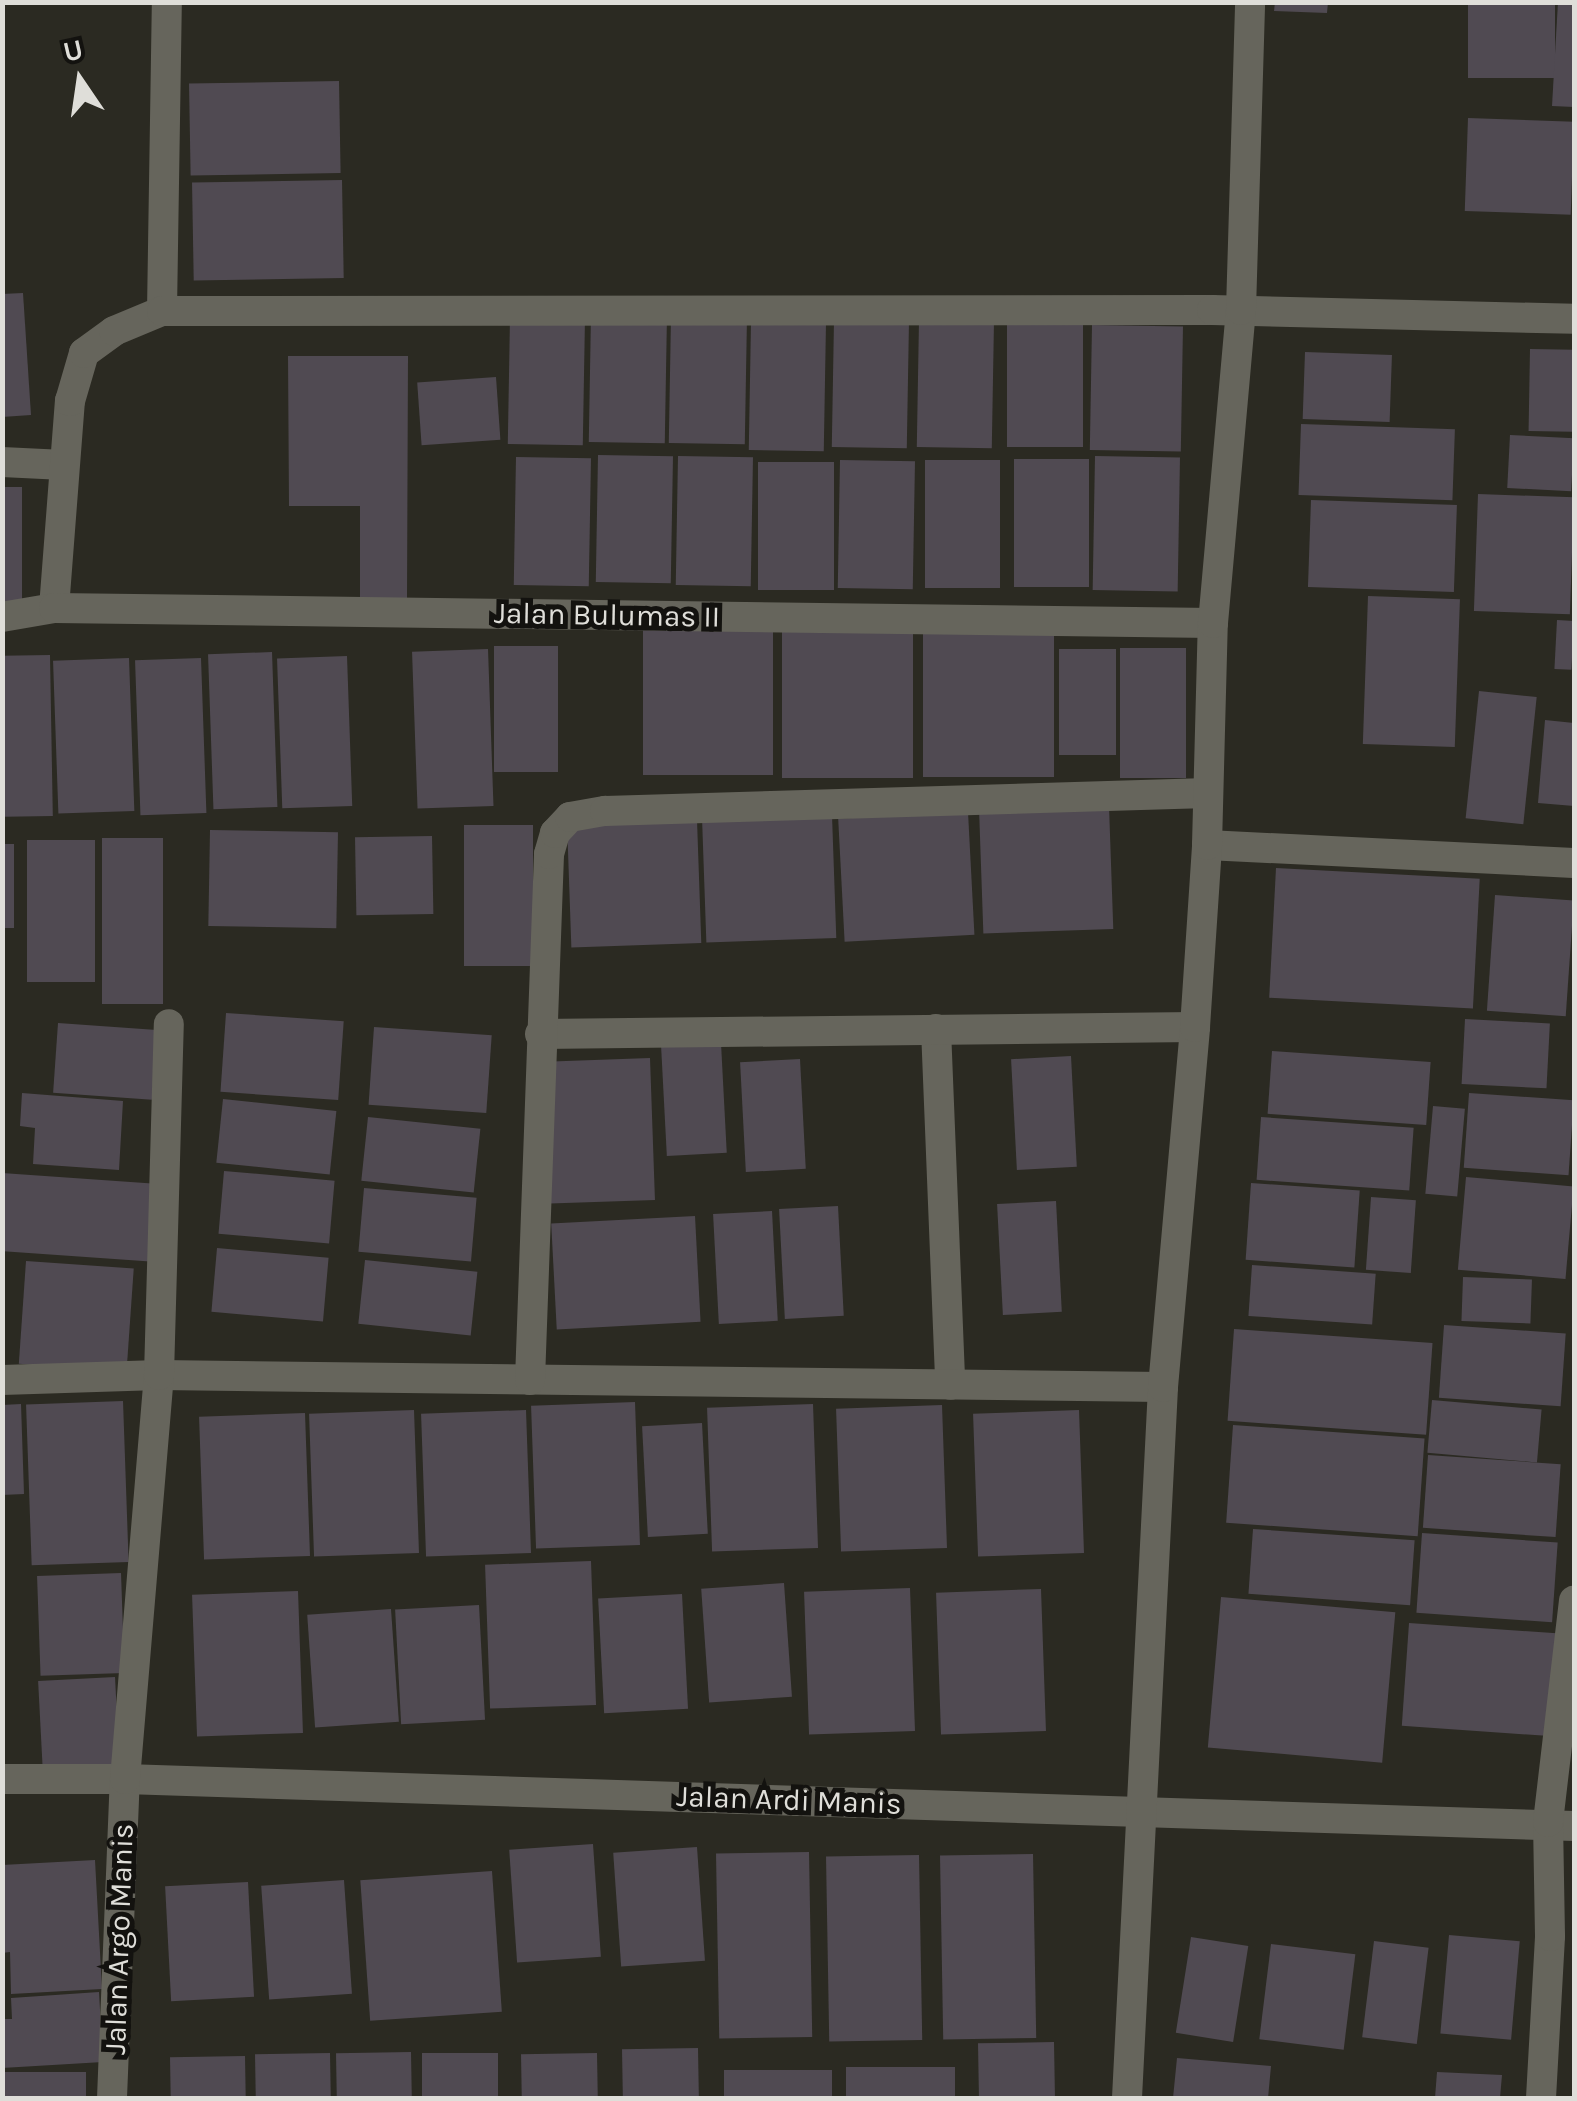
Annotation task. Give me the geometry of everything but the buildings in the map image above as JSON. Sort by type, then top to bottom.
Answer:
[{"type":"street","points":[[162,311],[167,2]]},
{"type":"street","points":[[1127,2098],[1138,1812],[1163,1387],[1195,1026],[1208,845],[1213,623],[1241,310],[1250,2]]},
{"type":"street","points":[[54,608],[70,400],[84,353],[114,331],[162,311],[1241,310],[1574,319]]},
{"type":"street","points":[[2,462],[64,464]]},
{"type":"street","name":"Jalan Bulumas II","points":[[2,617],[54,608],[1213,623]]},
{"type":"street","points":[[530,1380],[549,854],[555,834],[570,818],[605,810],[1208,793]]},
{"type":"street","points":[[1208,845],[1574,863]]},
{"type":"street","name":"Jalan Argo Manis","points":[[112,2098],[125,1778],[160,1375],[170,1024]]},
{"type":"street","points":[[540,1034],[1195,1026]]},
{"type":"street","points":[[936,1029],[950,1385]]},
{"type":"street","points":[[2,1380],[160,1375],[1163,1387]]},
{"type":"street","points":[[1541,2098],[1574,1601]]},
{"type":"street","name":"Jalan Ardi Manis","points":[[2,1779],[125,1778],[1561,1824]]}]
